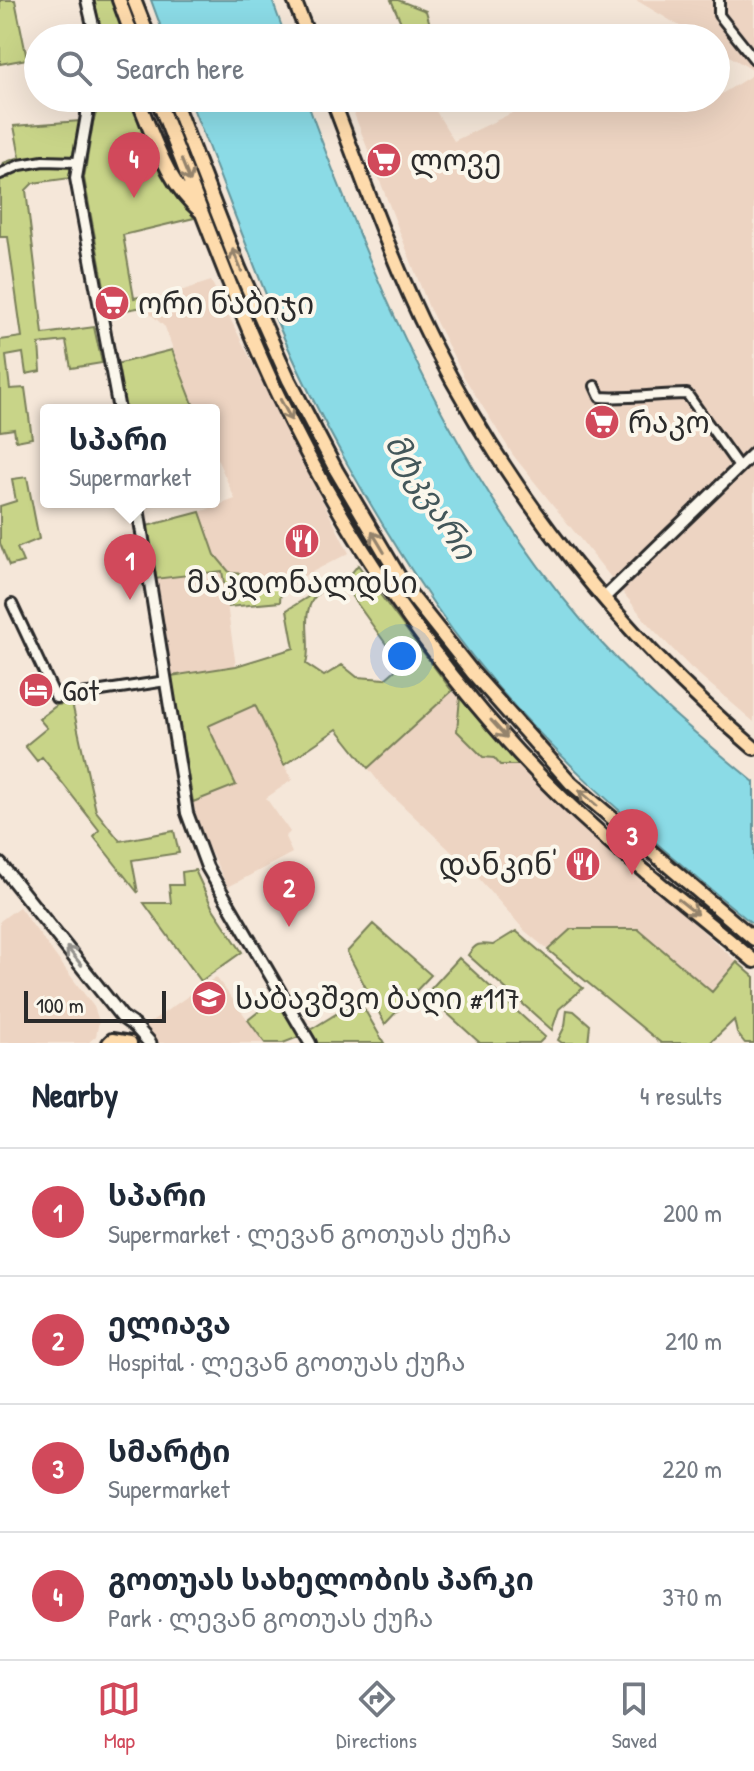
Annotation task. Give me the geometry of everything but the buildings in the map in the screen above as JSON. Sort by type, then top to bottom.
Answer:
[{"type":"main road","points":[[119,0],[128,24]]},
{"type":"main road","points":[[134,0],[143,24]]},
{"type":"main road","points":[[294,0],[303,24]]},
{"type":"main road","points":[[143,112],[184,198],[204,215]]},
{"type":"main road","points":[[163,112],[276,391],[332,496],[427,644],[546,782],[666,889],[754,961]]},
{"type":"main road","points":[[178,112],[239,268],[289,380],[336,470],[407,590],[473,673],[571,783],[754,939]]},
{"type":"main road","points":[[337,112],[385,234],[432,341],[507,470],[553,535],[604,598],[669,669],[754,748]]},
{"type":"main road","points":[[0,864],[122,1017],[150,1043]]},
{"type":"main road","points":[[109,1043],[112,1040],[130,1043]]},
{"type":"street","points":[[87,0],[93,24]]},
{"type":"street","points":[[719,0],[719,15],[726,24]]},
{"type":"street","points":[[730,29],[754,59]]},
{"type":"street","points":[[87,113],[76,178],[118,404]]},
{"type":"street","points":[[0,174],[20,165],[43,161],[77,162]]},
{"type":"street","points":[[595,386],[600,397],[627,399],[657,394],[687,394],[739,467]]},
{"type":"street","points":[[604,598],[754,453]]},
{"type":"street","points":[[138,508],[187,813],[207,867],[310,1043]]},
{"type":"street","points":[[12,604],[56,698],[166,681]]},
{"type":"shaded area","points":[[636,0],[754,0],[754,71],[730,56],[730,24],[676,24]]},
{"type":"shaded area","points":[[754,74],[754,722],[690,667],[649,625],[513,455],[464,377],[429,308],[353,112],[436,112],[454,141],[514,112],[730,112],[730,89]]},
{"type":"shaded area","points":[[211,281],[349,553],[281,588],[246,574],[230,573],[215,555],[200,512],[220,508],[220,505],[235,499],[220,465],[220,404],[193,404],[165,327],[143,307],[140,297],[145,296],[147,302]]},
{"type":"shaded area","points":[[222,571],[236,666],[171,676],[155,579]]},
{"type":"shaded area","points":[[452,691],[460,697],[457,731],[501,765],[519,765],[737,962],[713,993],[638,929],[572,929],[548,950],[525,931],[475,874],[382,786],[368,768]]},
{"type":"shaded area","points":[[256,704],[292,780],[266,798],[290,832],[285,837],[292,853],[228,887],[201,833],[193,802],[236,784],[208,726]]},
{"type":"shaded area","points":[[19,907],[94,1007],[99,1021],[96,1036],[88,1043],[0,1043],[0,921]]},
{"type":"shaded area","name":"საბავშვო ბაღი #117","points":[[216,977],[265,1043],[155,1043],[143,1027]]},
{"type":"green space","points":[[0,0],[15,0],[24,60],[0,64]]},
{"type":"green space","points":[[94,0],[111,0],[120,24],[100,24]]},
{"type":"green space","points":[[391,0],[426,11],[430,24],[402,24]]},
{"type":"green space","points":[[97,112],[135,112],[158,162],[194,218],[123,235],[134,298],[140,297],[143,307],[109,313],[84,178]]},
{"type":"green space","points":[[80,121],[70,168],[71,178],[33,183],[26,190],[43,334],[94,327],[102,363],[71,368],[66,341],[39,344],[41,371],[26,374],[23,353],[6,356],[10,389],[25,388],[32,438],[16,441],[14,429],[0,431],[0,340],[22,337],[8,237],[0,237],[0,178],[9,178],[3,163],[20,157],[14,126]]},
{"type":"green space","points":[[172,350],[193,404],[124,404],[116,364]]},
{"type":"green space","points":[[27,477],[39,539],[17,548],[23,562],[9,566],[0,543],[0,506],[16,501],[12,479]]},
{"type":"green space","points":[[200,512],[215,555],[230,573],[246,574],[281,588],[280,602],[228,607],[222,571],[155,579],[147,526]]},
{"type":"green space","points":[[358,565],[452,691],[368,768],[337,729],[284,765],[255,705],[208,726],[236,785],[193,802],[171,676],[236,666],[294,648],[287,610],[324,587],[308,610],[306,664],[324,676],[342,665],[357,677],[385,679],[401,665],[343,584]]},
{"type":"green space","points":[[460,697],[519,765],[500,765],[494,758],[483,757],[457,731]]},
{"type":"green space","points":[[72,703],[96,811],[120,841],[174,831],[179,853],[132,860],[138,893],[94,837],[99,830],[42,757],[37,761],[25,746],[47,728],[39,719],[57,705]]},
{"type":"green space","points":[[195,870],[212,907],[242,952],[201,981],[144,903],[171,903],[169,885],[183,885],[182,872]]},
{"type":"green space","points":[[373,924],[431,975],[385,1024],[347,952]]},
{"type":"green space","points":[[571,929],[638,929],[712,992],[737,962],[754,977],[754,1043],[745,1043],[737,1033],[734,1020],[710,1043],[661,1043],[548,950]]},
{"type":"green space","points":[[516,931],[583,988],[559,1009],[552,1030],[468,955],[478,945],[493,945]]},
{"type":"green space","points":[[459,958],[545,1037],[539,1043],[480,1043],[426,994]]},
{"type":"green space","points":[[277,997],[301,1036],[283,1043],[265,1043],[248,1020]]},
{"type":"green space","points":[[359,1000],[384,1043],[317,1043],[310,1030]]},
{"type":"green space","points":[[567,1010],[574,1011],[590,1025],[588,1043],[562,1043],[558,1040],[565,1026]]},
{"type":"water","points":[[151,0],[272,0],[281,24],[160,24]]},
{"type":"water","name":"მტკვარი","points":[[195,112],[311,112],[394,315],[448,423],[510,525],[544,574],[622,664],[686,725],[754,782],[754,925],[582,776],[542,736],[467,650],[370,503],[329,431],[278,324]]},
{"type":"place","name":"ლოვე","points":[[384,160]]},
{"type":"place","name":"გოთუას სახელობის პარკი","points":[[134,198]]},
{"type":"place","name":"ორი ნაბიჯი","points":[[112,303]]},
{"type":"place","name":"რაკო","points":[[602,422]]},
{"type":"place","name":"მაკდონალდსი","points":[[302,541]]},
{"type":"place","name":"სპარი","points":[[130,600]]},
{"type":"place","name":"Got","points":[[36,690]]},
{"type":"place","name":"დანკინ'","points":[[583,864]]},
{"type":"place","name":"სმარტი","points":[[632,875]]},
{"type":"place","name":"ელიავა","points":[[289,927]]},
{"type":"place","name":"საბავშვო ბაღი #117","points":[[209,998]]}]
